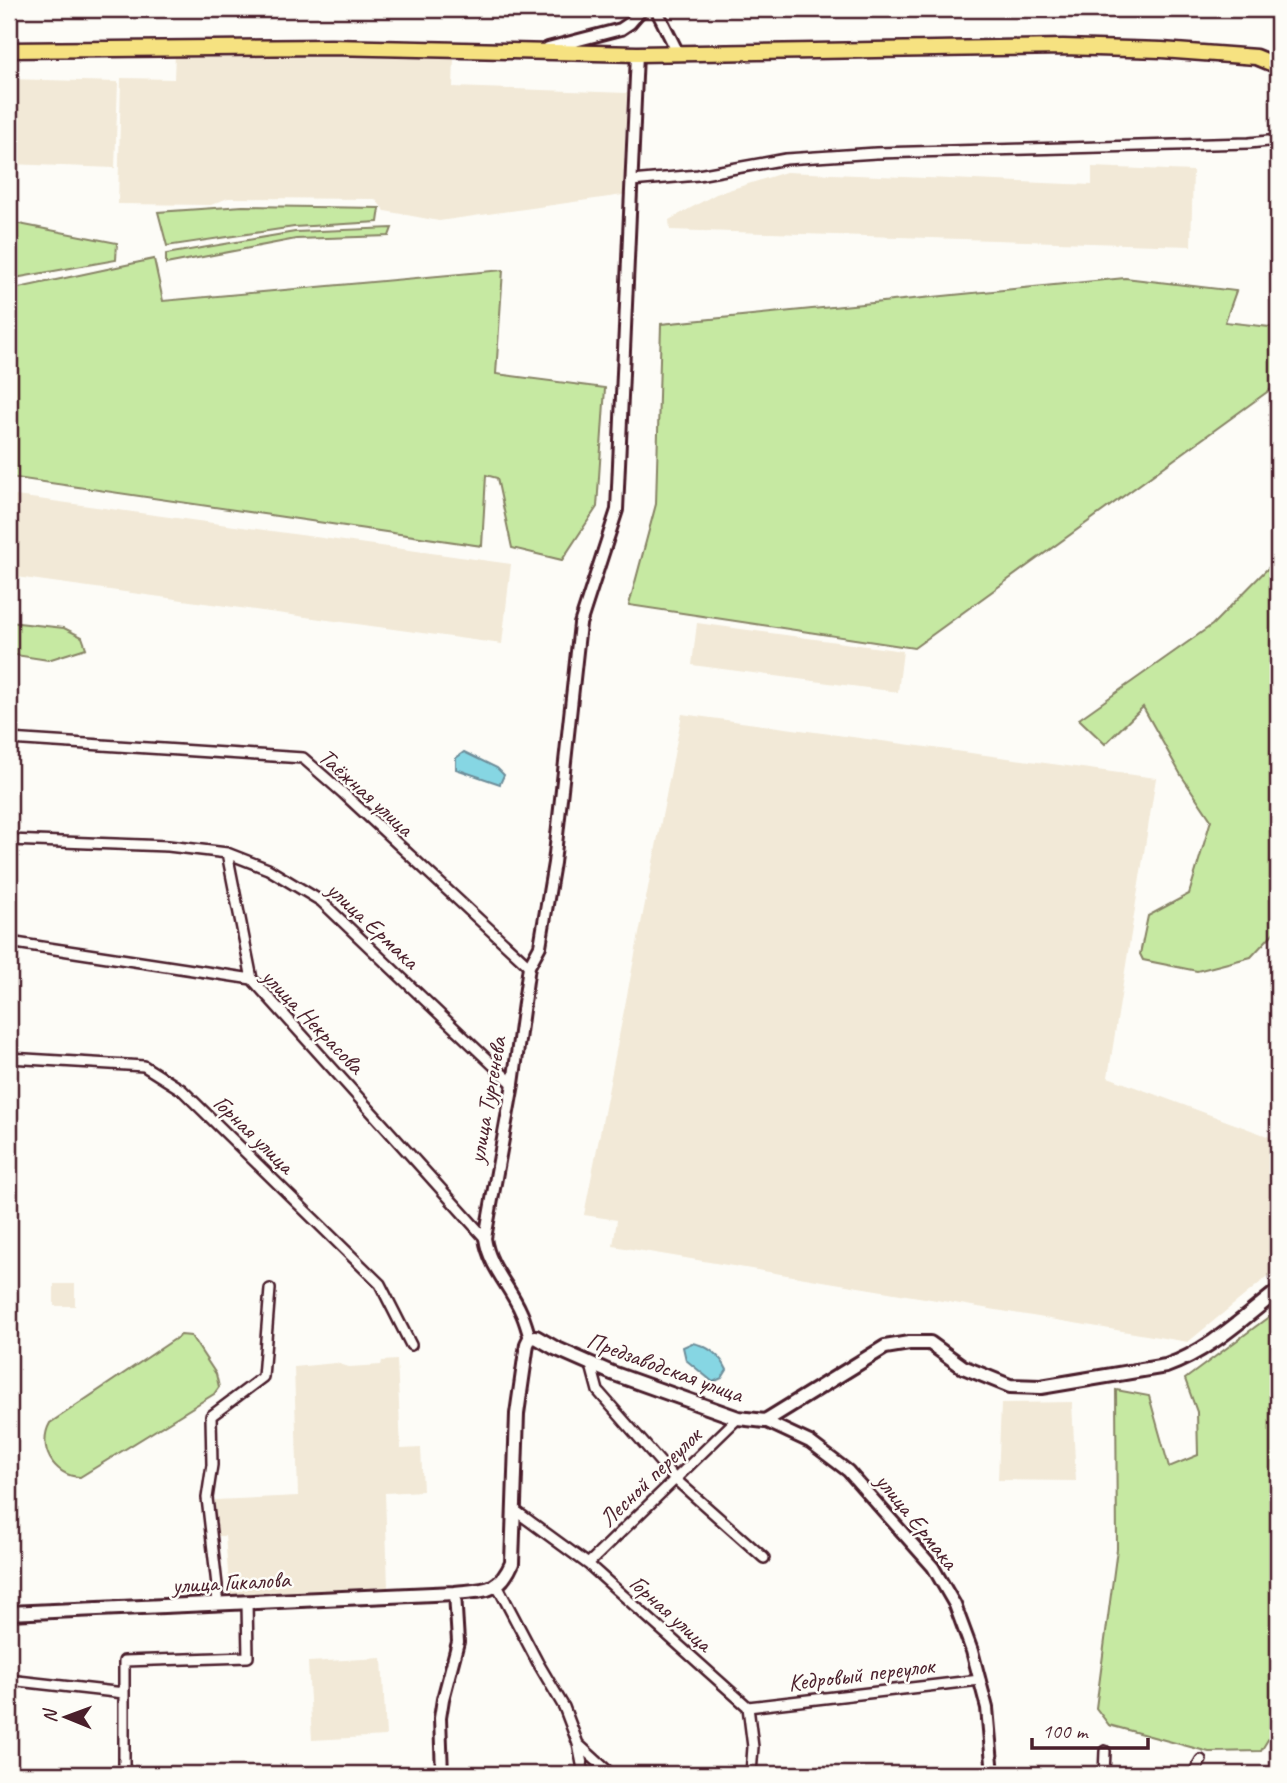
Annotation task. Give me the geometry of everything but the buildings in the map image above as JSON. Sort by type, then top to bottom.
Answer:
[{"type":"main road","points":[[9,50],[331,47],[638,54],[1063,47],[1162,50],[1256,57],[1278,66]]},
{"type":"main road","name":"Предзаводская улица","points":[[530,1338],[536,1337],[592,1365],[738,1418],[765,1421],[885,1347],[909,1343],[930,1343],[963,1367],[1010,1386],[1041,1387],[1166,1366],[1184,1360],[1231,1329],[1278,1290]]},
{"type":"main road","points":[[497,1585],[505,1578],[512,1563],[517,1414],[530,1338]]},
{"type":"main road","name":"улица Гикалова","points":[[9,1613],[455,1592],[484,1590],[497,1585]]},
{"type":"street","points":[[538,50],[609,33],[630,23],[642,9]]},
{"type":"street","points":[[656,9],[678,53]]},
{"type":"street","name":"улица Тургенева","points":[[530,1338],[521,1311],[494,1268],[485,1238],[513,1084],[529,966],[540,946],[554,863],[580,624],[617,510],[638,54]]},
{"type":"street","points":[[631,181],[698,175],[786,159],[876,153],[1278,140]]},
{"type":"street","name":"Таёжная улица","points":[[9,738],[303,758],[529,966]]},
{"type":"street","name":"улица Ермака","points":[[9,840],[168,846],[227,853],[268,869],[321,901],[513,1084]]},
{"type":"street","points":[[227,853],[251,979]]},
{"type":"street","name":"улица Некрасова","points":[[9,942],[251,979],[485,1238]]},
{"type":"street","name":"Горная улица","points":[[9,1058],[144,1066],[182,1090],[380,1284],[411,1345]]},
{"type":"street","points":[[217,1603],[207,1498],[212,1465],[211,1416],[263,1377],[270,1289]]},
{"type":"street","points":[[592,1365],[598,1391],[675,1479],[764,1558]]},
{"type":"street","name":"Лесной переулок","points":[[588,1564],[738,1418]]},
{"type":"street","name":"улица Ермака","points":[[765,1421],[810,1442],[848,1471],[933,1567],[955,1605],[972,1651],[987,1708],[993,1774]]},
{"type":"street","name":"Горная улица","points":[[513,1509],[588,1564],[748,1707]]},
{"type":"street","points":[[497,1585],[564,1707],[578,1744],[584,1774]]},
{"type":"street","points":[[442,1774],[440,1718],[458,1642],[455,1592]]},
{"type":"street","points":[[124,1774],[124,1661],[248,1657],[247,1602]]},
{"type":"street","points":[[9,1680],[124,1693]]},
{"type":"street","name":"Кедровый переулок","points":[[748,1707],[980,1680]]},
{"type":"street","points":[[748,1707],[754,1747],[751,1774]]},
{"type":"street","points":[[578,1744],[611,1774]]},
{"type":"street","points":[[1104,1774],[1105,1751]]},
{"type":"street","points":[[1197,1774],[1197,1767],[1202,1760]]},
{"type":"shaded area","points":[[175,52],[383,53],[454,58],[453,87],[627,93],[623,195],[439,221],[385,211],[375,199],[228,198],[211,205],[118,204],[121,78],[174,79]]},
{"type":"shaded area","points":[[9,79],[118,82],[115,168],[9,164]]},
{"type":"shaded area","points":[[1092,167],[1193,171],[1191,246],[670,230],[669,220],[716,194],[786,172],[1092,185]]},
{"type":"shaded area","points":[[9,495],[511,564],[502,644],[9,576]]},
{"type":"shaded area","points":[[697,623],[903,651],[898,692],[692,665]]},
{"type":"shaded area","points":[[682,714],[1156,778],[1108,1077],[1278,1140],[1278,1268],[1188,1342],[613,1246],[617,1220],[584,1215]]},
{"type":"shaded area","points":[[54,1284],[75,1284],[75,1306],[54,1306]]},
{"type":"shaded area","points":[[397,1360],[401,1449],[421,1448],[423,1491],[385,1493],[388,1587],[230,1596],[225,1536],[214,1536],[215,1500],[298,1496],[294,1367],[336,1363],[349,1367],[381,1365],[382,1361]]},
{"type":"shaded area","points":[[1072,1402],[1076,1481],[998,1480],[1001,1403]]},
{"type":"shaded area","points":[[382,1658],[386,1736],[312,1740],[308,1662]]},
{"type":"green space","points":[[243,206],[380,208],[378,222],[294,227],[167,246],[158,212]]},
{"type":"green space","points":[[9,222],[117,243],[116,260],[9,279]]},
{"type":"green space","points":[[392,228],[389,236],[296,239],[166,264],[166,254],[295,232]]},
{"type":"green space","points":[[154,259],[163,301],[503,270],[496,374],[605,388],[597,507],[562,560],[512,548],[497,478],[486,475],[482,546],[9,477],[9,290]]},
{"type":"green space","points":[[1125,278],[1236,291],[1225,322],[1278,328],[1274,387],[914,648],[629,605],[656,504],[661,324]]},
{"type":"green space","points":[[1278,558],[1278,928],[1251,957],[1197,971],[1143,960],[1140,954],[1148,916],[1189,894],[1211,820],[1181,775],[1143,707],[1105,744],[1079,719],[1212,625]]},
{"type":"green space","points":[[9,622],[64,628],[82,637],[86,648],[48,660],[9,654]]},
{"type":"green space","points":[[1278,1310],[1278,1723],[1261,1751],[1209,1752],[1109,1725],[1096,1708],[1117,1549],[1116,1390],[1149,1396],[1169,1467],[1198,1455],[1197,1412],[1185,1379]]},
{"type":"green space","points":[[181,1335],[191,1336],[216,1374],[219,1387],[214,1394],[80,1477],[70,1475],[55,1466],[45,1441],[50,1423]]},
{"type":"water","points":[[464,752],[497,768],[504,775],[500,784],[456,769],[456,758]]},
{"type":"water","points":[[692,1343],[708,1349],[721,1360],[727,1370],[722,1378],[713,1382],[686,1360],[683,1347]]}]
